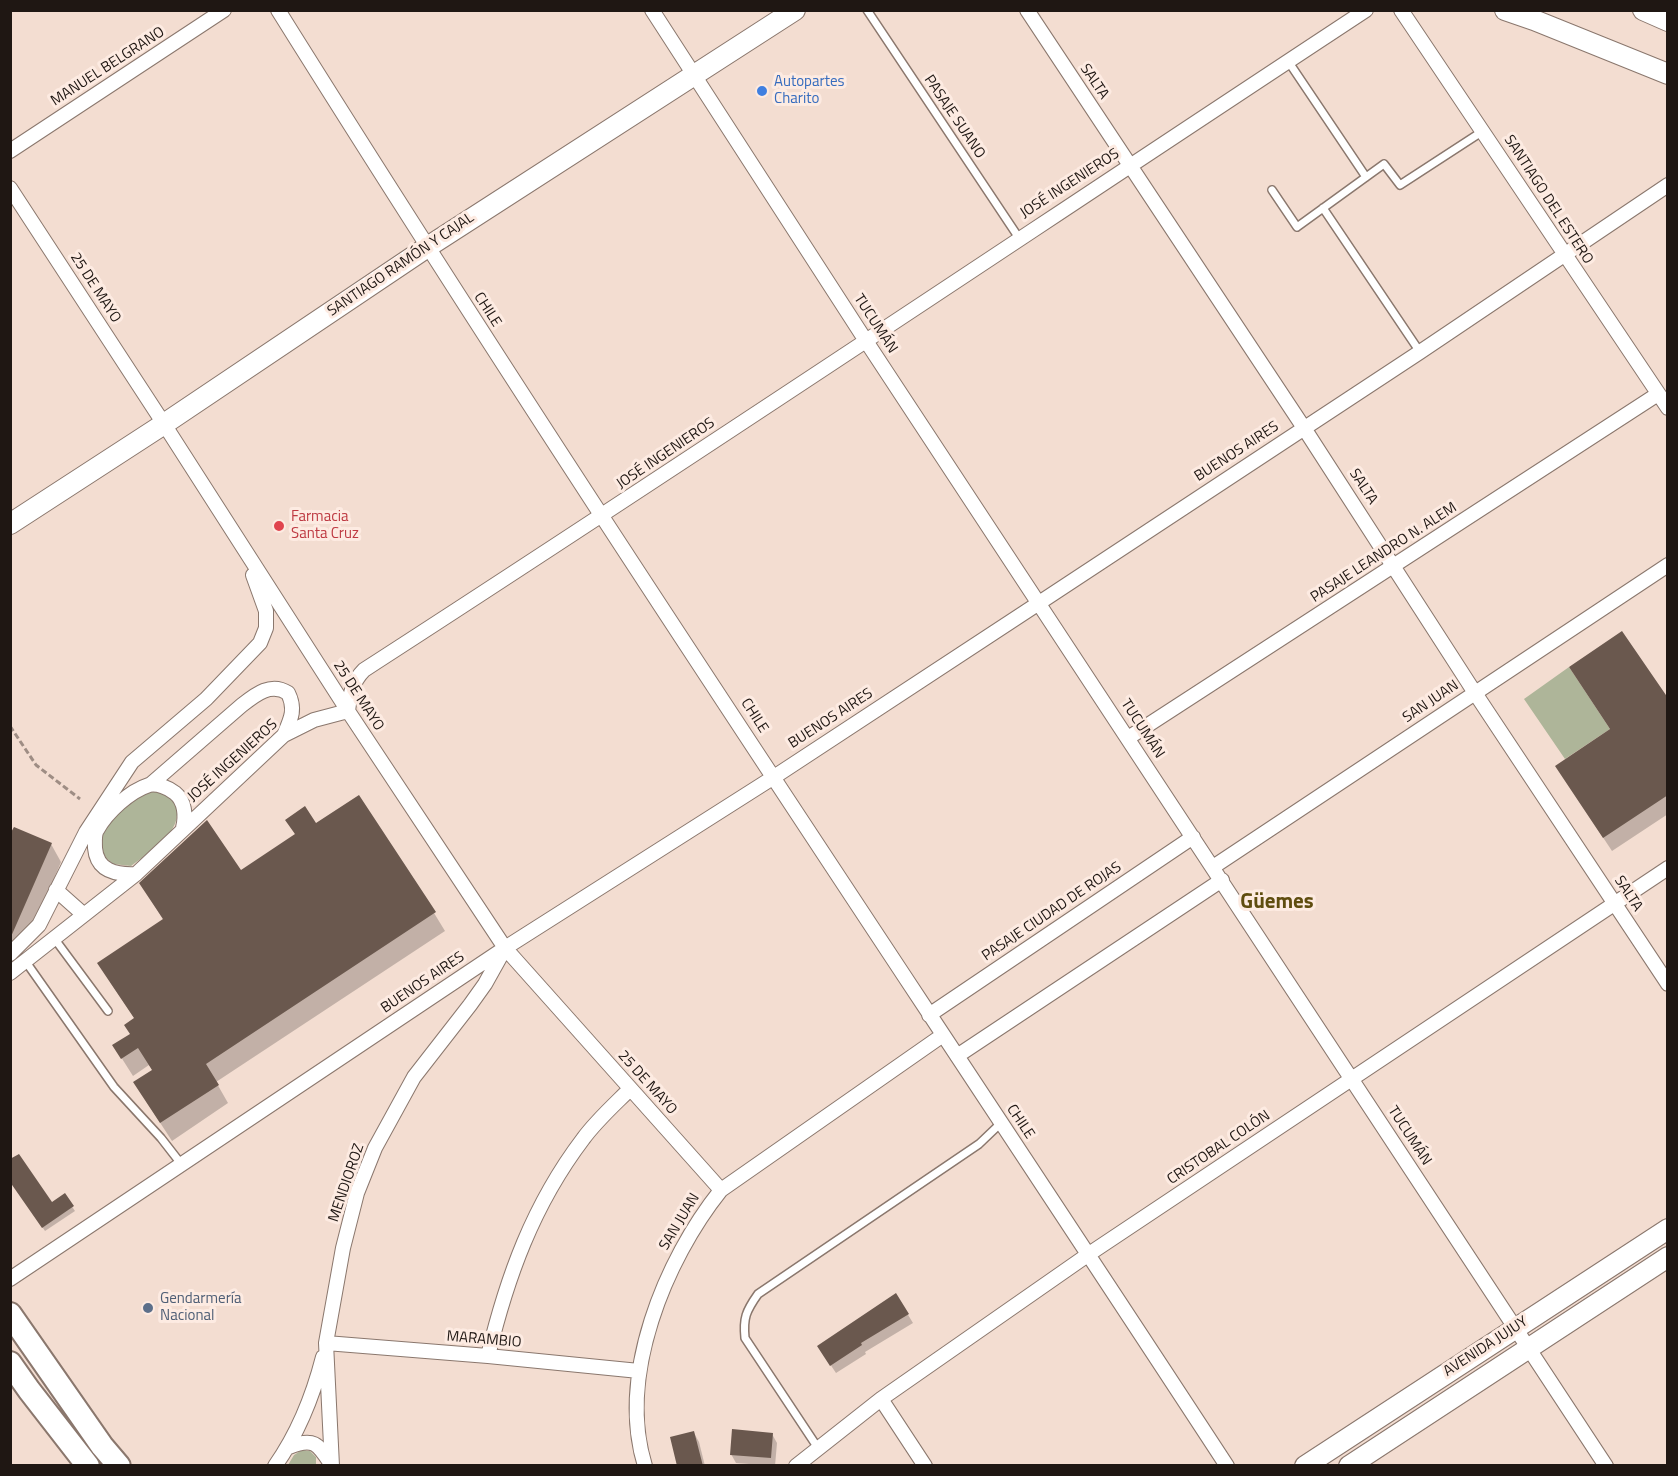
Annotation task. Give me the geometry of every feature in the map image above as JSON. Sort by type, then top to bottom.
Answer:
[{"type":"main road","points":[[10,1314],[102,1446],[119,1466]]},
{"type":"main road","points":[[10,1363],[88,1466]]},
{"type":"street","name":"MANUEL BELGRANO","points":[[10,151],[224,10]]},
{"type":"street","name":"CHILE","points":[[278,10],[426,248],[1227,1466]]},
{"type":"street","name":"TUCUMÁN","points":[[652,10],[866,341],[1353,1078],[1514,1329],[1606,1466]]},
{"type":"street","name":"SANTIAGO RAMÓN Y CAJAL","points":[[10,524],[164,424],[426,248],[795,10]]},
{"type":"street","name":"SALTA","points":[[1027,10],[1668,984]]},
{"type":"street","name":"JOSÉ INGENIEROS","points":[[10,973],[136,874],[284,735],[314,720],[348,711],[351,690],[364,670],[603,516],[1366,10]]},
{"type":"street","name":"SANTIAGO DEL ESTERO","points":[[1401,10],[1668,408]]},
{"type":"street","points":[[1505,10],[1668,74]]},
{"type":"street","points":[[1643,10],[1668,21]]},
{"type":"street","name":"BUENOS AIRES","points":[[10,1279],[505,948],[774,777],[1420,352],[1668,185]]},
{"type":"street","name":"25 DE MAYO","points":[[10,189],[164,424],[245,554],[505,948],[721,1190]]},
{"type":"street","name":"PASAJE LEANDRO N. ALEM","points":[[1128,738],[1658,394]]},
{"type":"street","points":[[15,950],[39,925],[56,890],[132,762],[206,699],[260,643],[266,628],[266,611],[245,554]]},
{"type":"street","name":"SAN JUAN","points":[[1213,867],[1668,565]]},
{"type":"street","points":[[91,832],[121,802],[152,784],[225,718],[258,693],[274,688],[288,693],[293,713],[284,735]]},
{"type":"street","points":[[152,784],[169,789],[180,798],[185,819],[183,828]]},
{"type":"street","points":[[91,832],[98,861],[103,867],[113,873],[136,874]]},
{"type":"street","name":"PASAJE CIUDAD DE ROJAS","points":[[929,1015],[1193,837]]},
{"type":"street","name":"CRISTOBAL COLÓN","points":[[796,1466],[881,1399],[1089,1254],[1668,868]]},
{"type":"street","points":[[957,1056],[1222,880]]},
{"type":"street","points":[[56,890],[83,914]]},
{"type":"street","points":[[39,925],[54,938]]},
{"type":"street","name":"MENDIOROZ","points":[[332,1465],[326,1343],[343,1248],[357,1193],[375,1148],[414,1077],[480,991],[505,948]]},
{"type":"street","name":"SAN JUAN","points":[[645,1466],[637,1420],[639,1371],[665,1285],[682,1246],[703,1212],[721,1190],[943,1035]]},
{"type":"street","points":[[488,1356],[501,1303],[520,1250],[550,1188],[583,1139],[630,1089]]},
{"type":"street","name":"AVENIDA JUJUY","points":[[1305,1466],[1668,1229]]},
{"type":"street","name":"AVENIDA JUJUY","points":[[1348,1466],[1668,1257]]},
{"type":"street","points":[[275,1466],[289,1447],[314,1392],[326,1343]]},
{"type":"street","name":"MARAMBIO","points":[[326,1343],[639,1371]]},
{"type":"street","points":[[881,1399],[925,1466]]},
{"type":"street","points":[[289,1447],[307,1443],[316,1445],[322,1449],[332,1465]]},
{"type":"lane","name":"PASAJE SUANO","points":[[867,10],[1019,238]]},
{"type":"lane","points":[[1288,61],[1366,177]]},
{"type":"lane","points":[[1272,190],[1297,227],[1384,164],[1400,185],[1483,131]]},
{"type":"lane","points":[[1323,208],[1420,352]]},
{"type":"lane","points":[[54,938],[108,1011]]},
{"type":"lane","points":[[26,962],[114,1087],[161,1138],[182,1165]]},
{"type":"lane","points":[[818,1448],[745,1338],[743,1322],[748,1308],[758,1294],[980,1144],[1001,1123]]},
{"type":"path","points":[[10,726],[36,765],[80,798]]},
{"type":"green space","points":[[1569,667],[1610,729],[1565,759],[1524,699]]},
{"type":"green space","points":[[150,791],[172,798],[176,806],[175,825],[163,841],[131,866],[113,864],[104,856],[102,839],[104,831],[122,811]]},
{"type":"green space","points":[[302,1450],[310,1451],[316,1457],[316,1465],[288,1465],[294,1455]]},
{"type":"building","points":[[1622,631],[1668,698],[1668,795],[1603,838],[1555,766],[1610,729],[1569,667]]},
{"type":"building","points":[[359,795],[436,912],[206,1064],[219,1085],[160,1123],[133,1082],[152,1070],[138,1048],[121,1059],[112,1045],[130,1034],[124,1025],[134,1018],[97,963],[163,919],[139,883],[207,820],[241,870],[295,834],[285,820],[305,806],[316,823]]},
{"type":"building","points":[[14,827],[52,843],[10,939],[10,834]]},
{"type":"building","points":[[19,1154],[52,1202],[65,1193],[74,1206],[42,1228],[10,1182],[10,1159]]},
{"type":"building","points":[[896,1293],[909,1314],[861,1343],[862,1345],[830,1366],[817,1346]]},
{"type":"building","points":[[732,1429],[773,1433],[771,1458],[730,1455]]},
{"type":"building","points":[[694,1431],[703,1466],[677,1466],[670,1437]]},
{"type":"place","name":"Autopartes Charito","points":[[762,91]]},
{"type":"place","name":"Farmacia Santa Cruz","points":[[279,526]]},
{"type":"place","name":"Gendarmería Nacional","points":[[148,1308]]},
{"type":"district","name":"Güemes","points":[[1277,903]]}]
